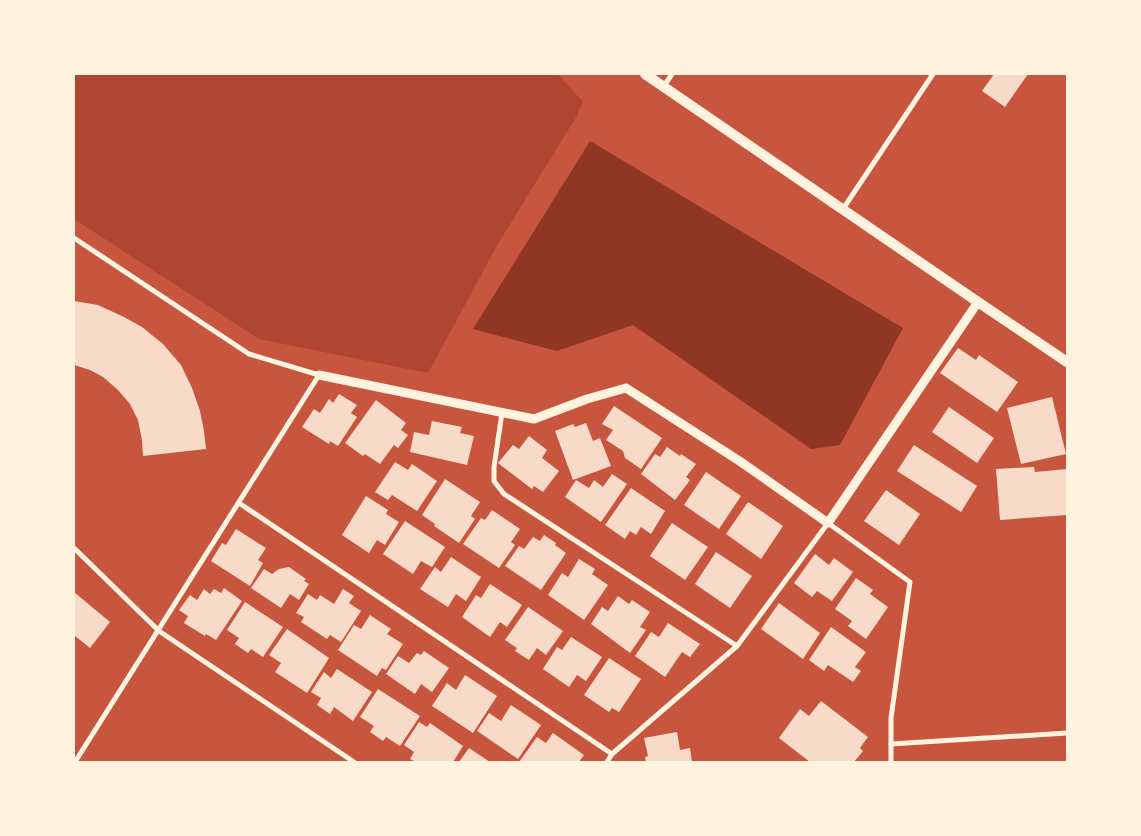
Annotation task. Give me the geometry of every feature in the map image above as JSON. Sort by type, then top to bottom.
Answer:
[{"type":"main road","points":[[645,74],[1067,362]]},
{"type":"street","points":[[664,86],[672,74]]},
{"type":"street","points":[[843,209],[930,75]]},
{"type":"street","points":[[74,238],[249,354],[320,375],[534,419],[587,399],[626,388],[741,462],[910,582],[891,718],[891,762]]},
{"type":"street","points":[[607,762],[612,754],[737,646],[828,523],[978,302]]},
{"type":"street","points":[[75,762],[320,375]]},
{"type":"street","points":[[502,413],[494,467],[494,481],[504,494],[737,646]]},
{"type":"street","points":[[239,502],[612,754]]},
{"type":"street","points":[[74,548],[158,631],[354,762]]},
{"type":"street","points":[[891,744],[1067,733]]},
{"type":"shaded area","points":[[74,74],[558,74],[583,102],[575,119],[499,242],[428,373],[259,339],[74,219]]},
{"type":"shaded area","points":[[590,141],[903,328],[840,445],[811,449],[633,325],[557,351],[473,329]]},
{"type":"building","points":[[994,74],[1028,74],[1005,107],[982,91]]},
{"type":"building","points":[[74,301],[98,305],[124,317],[142,327],[163,344],[181,365],[192,388],[200,411],[206,449],[143,456],[138,420],[130,404],[103,377],[74,365]]},
{"type":"building","points":[[958,348],[976,360],[979,355],[1018,382],[997,412],[940,373]]},
{"type":"building","points":[[339,394],[357,405],[351,413],[357,417],[338,446],[330,441],[329,444],[302,427],[314,409],[320,413],[329,399],[333,403]]},
{"type":"building","points":[[1052,397],[1066,454],[1021,464],[1007,408]]},
{"type":"building","points":[[376,400],[406,423],[401,430],[408,435],[398,448],[394,445],[380,464],[365,454],[363,456],[345,443]]},
{"type":"building","points":[[614,406],[662,438],[641,469],[625,458],[623,451],[606,440],[613,430],[602,424]]},
{"type":"building","points":[[949,407],[994,438],[977,463],[932,432]]},
{"type":"building","points":[[432,421],[462,427],[460,433],[474,436],[467,465],[410,452],[414,432],[429,435]]},
{"type":"building","points":[[586,423],[593,441],[600,438],[611,466],[573,480],[555,431],[573,424],[575,427]]},
{"type":"building","points":[[529,436],[547,450],[542,458],[559,471],[543,492],[534,486],[532,489],[498,463],[513,445],[519,449]]},
{"type":"building","points":[[914,445],[977,486],[961,512],[897,471]]},
{"type":"building","points":[[667,447],[696,464],[686,477],[690,480],[675,500],[641,474],[655,454],[660,457]]},
{"type":"building","points":[[395,462],[408,470],[412,464],[437,481],[417,511],[392,495],[388,500],[375,492]]},
{"type":"building","points":[[1034,467],[1035,472],[1067,469],[1067,515],[1000,520],[996,469]]},
{"type":"building","points":[[706,472],[741,496],[719,529],[684,505]]},
{"type":"building","points":[[612,474],[627,484],[601,522],[565,497],[576,480],[589,488],[594,480],[603,487]]},
{"type":"building","points":[[445,479],[480,502],[471,516],[475,519],[459,543],[434,526],[435,524],[422,515]]},
{"type":"building","points":[[631,488],[665,511],[651,534],[641,527],[636,535],[630,531],[625,539],[605,525]]},
{"type":"building","points":[[886,490],[920,514],[899,545],[864,521]]},
{"type":"building","points":[[366,496],[388,510],[386,514],[399,522],[385,545],[377,540],[369,553],[342,535]]},
{"type":"building","points":[[748,502],[783,526],[761,559],[726,534]]},
{"type":"building","points":[[492,510],[520,529],[511,542],[515,545],[499,568],[463,544],[481,518],[485,520]]},
{"type":"building","points":[[405,521],[445,547],[432,567],[421,561],[413,574],[383,554]]},
{"type":"building","points":[[672,523],[708,547],[685,580],[650,556]]},
{"type":"building","points":[[236,529],[266,548],[258,560],[263,563],[250,586],[211,561],[222,543],[226,545]]},
{"type":"building","points":[[544,535],[566,553],[541,590],[505,566],[519,546],[524,549],[533,537],[540,541]]},
{"type":"building","points":[[716,552],[752,576],[730,608],[695,584]]},
{"type":"building","points":[[815,554],[829,565],[834,558],[853,572],[832,601],[817,591],[812,597],[794,583]]},
{"type":"building","points":[[451,557],[481,577],[466,601],[456,594],[448,607],[420,589],[435,567],[441,572]]},
{"type":"building","points":[[579,559],[595,569],[592,574],[608,585],[584,620],[548,595],[562,573],[568,577]]},
{"type":"building","points":[[289,567],[306,579],[304,581],[309,584],[299,600],[290,594],[281,608],[251,588],[264,569],[272,574],[279,569]]},
{"type":"building","points":[[856,578],[873,590],[870,594],[888,607],[866,639],[848,626],[852,621],[835,609]]},
{"type":"building","points":[[490,584],[522,605],[507,627],[500,622],[490,637],[462,617],[476,595],[481,598]]},
{"type":"building","points":[[224,588],[242,601],[216,640],[206,634],[205,636],[184,623],[188,616],[179,610],[190,595],[197,600],[204,589],[210,594],[214,589],[221,593]]},
{"type":"building","points":[[343,589],[354,596],[349,603],[361,611],[341,642],[330,635],[327,639],[301,622],[304,617],[296,613],[308,594],[317,600],[320,595],[334,604]]},
{"type":"building","points":[[74,592],[110,622],[90,648],[74,635]]},
{"type":"building","points":[[618,596],[629,604],[632,600],[650,612],[640,627],[646,630],[630,653],[591,624],[602,607],[608,611]]},
{"type":"building","points":[[245,602],[283,627],[263,657],[251,649],[248,653],[235,644],[239,638],[227,630]]},
{"type":"building","points":[[779,603],[820,633],[803,659],[761,629]]},
{"type":"building","points":[[528,607],[563,631],[546,655],[537,648],[529,660],[515,651],[517,648],[505,640]]},
{"type":"building","points":[[370,615],[391,629],[387,634],[403,644],[386,670],[382,668],[377,676],[338,650],[354,625],[361,629]]},
{"type":"building","points":[[668,623],[700,644],[690,657],[682,652],[665,677],[635,656],[651,632],[659,637]]},
{"type":"building","points":[[831,627],[866,652],[855,667],[861,671],[853,682],[828,665],[824,671],[809,660]]},
{"type":"building","points":[[287,629],[329,658],[307,693],[275,672],[281,663],[269,655]]},
{"type":"building","points":[[571,637],[602,657],[586,681],[577,675],[569,687],[543,669],[557,647],[562,650]]},
{"type":"building","points":[[424,651],[449,668],[432,692],[421,684],[415,694],[386,674],[398,656],[409,663],[417,653],[421,655]]},
{"type":"building","points":[[609,658],[641,679],[619,712],[612,708],[609,712],[584,695]]},
{"type":"building","points":[[337,669],[372,692],[353,721],[334,707],[330,714],[317,705],[321,698],[311,692],[324,672],[331,678]]},
{"type":"building","points":[[465,675],[497,696],[473,733],[432,706],[447,683],[456,690]]},
{"type":"building","points":[[378,689],[420,716],[400,746],[386,737],[383,741],[370,732],[374,726],[360,717]]},
{"type":"building","points":[[821,701],[868,737],[860,748],[863,751],[854,762],[810,762],[779,738],[800,709],[809,716]]},
{"type":"building","points":[[511,705],[541,725],[518,759],[477,731],[489,713],[501,721]]},
{"type":"building","points":[[419,722],[427,727],[430,723],[463,746],[453,762],[416,762],[410,759],[414,752],[404,745]]},
{"type":"building","points":[[677,732],[680,750],[690,748],[692,762],[646,762],[645,757],[648,756],[644,738]]},
{"type":"building","points":[[553,733],[584,755],[579,762],[519,762],[537,737],[546,743]]},
{"type":"building","points":[[469,748],[490,762],[459,762]]}]
